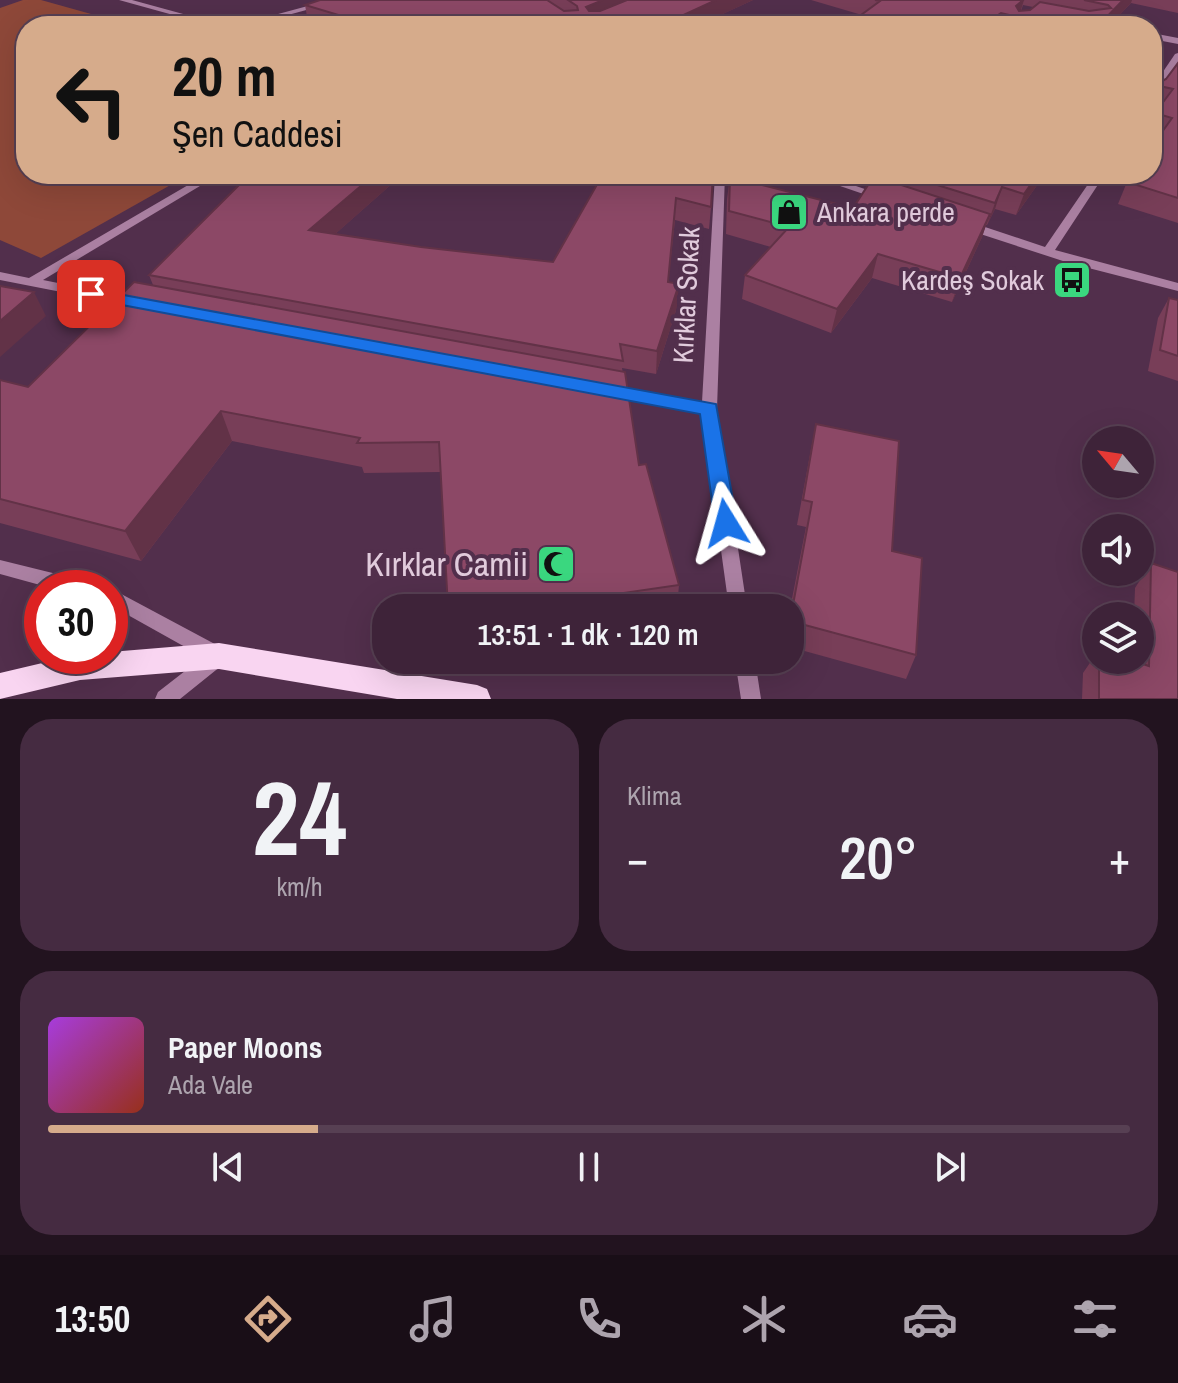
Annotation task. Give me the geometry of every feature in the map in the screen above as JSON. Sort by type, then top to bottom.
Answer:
[{"type":"main road","points":[[0,686],[80,667],[219,656],[477,699]]},
{"type":"street","points":[[123,0],[185,16]]},
{"type":"street","points":[[277,16],[339,0]]},
{"type":"street","points":[[1162,80],[1178,56]]},
{"type":"street","points":[[29,283],[198,184]]},
{"type":"street","name":"Kırklar Sokak","points":[[720,184],[709,409],[736,594]]},
{"type":"street","points":[[856,184],[897,202]]},
{"type":"street","points":[[1047,252],[1093,184]]},
{"type":"street","points":[[957,222],[1047,252],[1178,287]]},
{"type":"street","points":[[0,276],[153,306]]},
{"type":"street","points":[[601,389],[709,409]]},
{"type":"street","points":[[0,567],[24,573]]},
{"type":"street","points":[[128,606],[219,656],[165,699]]},
{"type":"street","points":[[747,674],[751,699]]},
{"type":"shaded area","points":[[23,0],[41,0],[98,16],[16,16],[16,184],[172,184],[41,258],[0,240],[0,8]]},
{"type":"building","points":[[320,0],[547,0],[564,11],[578,10],[568,0],[603,0],[586,7],[589,11],[600,11],[627,0],[716,0],[681,16],[342,16],[305,5]]},
{"type":"building","points":[[875,0],[1023,0],[1016,6],[1019,11],[1030,10],[1040,2],[1089,11],[1111,8],[1084,0],[1123,0],[1108,16],[1014,16],[1001,13],[996,16],[860,16],[880,1]]},
{"type":"building","points":[[1178,63],[1178,198],[1133,184],[1162,184],[1162,132],[1172,118],[1162,115],[1162,104],[1173,89],[1162,87],[1162,81]]},
{"type":"building","points":[[240,184],[363,184],[309,230],[553,262],[597,184],[712,184],[711,207],[676,198],[668,282],[679,284],[657,351],[620,344],[623,361],[149,275]]},
{"type":"building","points":[[730,184],[758,184],[853,208],[869,184],[898,184],[990,214],[960,278],[878,254],[837,309],[745,275],[789,227],[729,211]]},
{"type":"building","points":[[934,184],[1031,184],[1024,194],[1002,187],[995,203]]},
{"type":"building","points":[[134,282],[625,372],[639,465],[646,464],[679,585],[617,594],[447,594],[439,442],[357,443],[360,438],[221,411],[125,531],[0,499],[0,380],[28,387]]},
{"type":"building","points":[[0,286],[34,292],[0,321]]},
{"type":"building","points":[[1169,298],[1178,300],[1178,356],[1160,350]]},
{"type":"building","points":[[816,424],[899,441],[892,551],[922,558],[916,655],[804,625],[804,594],[795,594],[812,502],[803,500]]},
{"type":"building","points":[[1154,564],[1178,572],[1178,699],[1099,699],[1099,674],[1154,674],[1154,602],[1150,602]]},
{"type":"place","name":"Ankara perde","points":[[789,212]]},
{"type":"place","name":"Kardeş Sokak","points":[[1072,280]]},
{"type":"place","name":"Kırklar Camii","points":[[556,564]]},
{"type":"route","points":[[91,294],[709,409],[726,523]]}]
